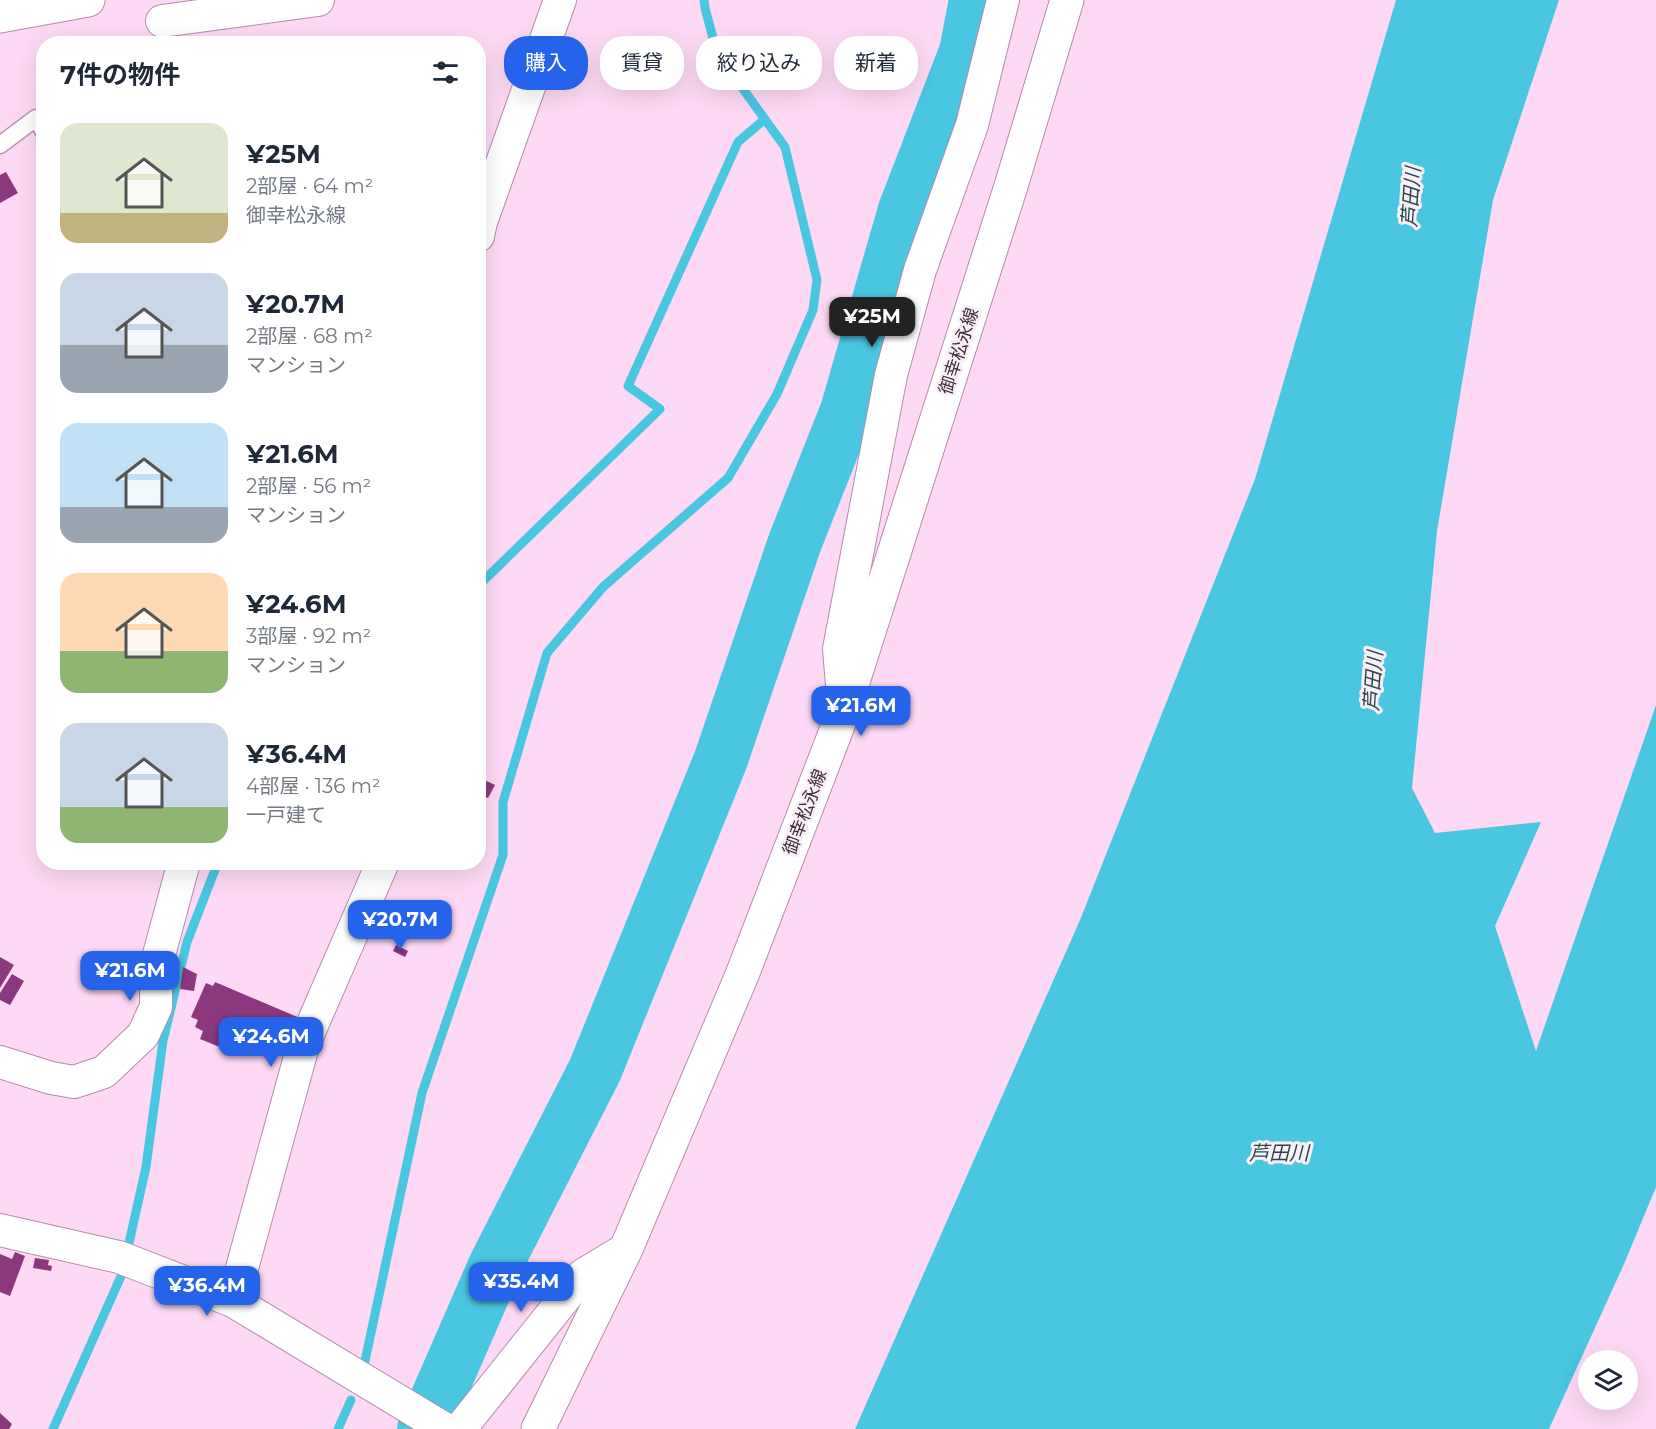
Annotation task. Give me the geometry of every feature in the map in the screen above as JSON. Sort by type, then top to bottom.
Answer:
[{"type":"main road","points":[[0,16],[88,0]]},
{"type":"main road","name":"御幸松永線","points":[[538,1429],[626,1249],[742,975],[844,710],[1011,186],[1067,0]]},
{"type":"street","points":[[160,21],[318,0]]},
{"type":"street","points":[[486,208],[560,0]]},
{"type":"street","points":[[844,710],[839,649],[891,375],[920,270],[972,124],[1003,0]]},
{"type":"street","points":[[0,1062],[51,1078],[74,1082],[104,1072],[143,1035],[156,1007],[156,966],[182,870]]},
{"type":"street","points":[[233,1301],[303,1046],[380,870]]},
{"type":"street","points":[[0,1230],[119,1257],[233,1301],[448,1428],[583,1275],[626,1249]]},
{"type":"lane","points":[[0,145],[36,118]]},
{"type":"water","name":"芦田川","points":[[1396,0],[1559,0],[1493,200],[1437,531],[1412,788],[1435,833],[1541,822],[1495,926],[1536,1051],[1656,705],[1656,1187],[1624,1264],[1585,1350],[1578,1350],[1578,1365],[1549,1429],[855,1429],[1080,920],[1255,479]]},
{"type":"building","points":[[6,172],[18,193],[0,203],[0,175]]},
{"type":"building","points":[[486,781],[495,785],[488,798],[486,797]]},
{"type":"building","points":[[396,945],[408,951],[405,957],[393,951]]},
{"type":"building","points":[[0,957],[14,965],[0,988]]},
{"type":"building","points":[[183,967],[197,974],[194,991],[180,989]]},
{"type":"building","points":[[12,974],[24,981],[10,1005],[0,1000],[0,993]]},
{"type":"building","points":[[215,982],[302,1019],[292,1043],[257,1027],[247,1052],[225,1042],[222,1048],[200,1039],[203,1031],[195,1027],[198,1020],[191,1017],[206,983],[213,986]]},
{"type":"building","points":[[15,1252],[25,1256],[10,1296],[0,1292],[0,1254],[12,1259]]},
{"type":"building","points":[[35,1258],[49,1260],[48,1265],[52,1266],[51,1271],[33,1268]]},
{"type":"building","points":[[0,1413],[12,1424],[9,1429],[0,1429]]},
{"type":"waterway","points":[[365,1361],[422,1093],[503,855],[503,802],[547,653],[603,587],[728,478],[777,394],[813,310],[817,280],[785,147],[717,53],[704,0]]},
{"type":"waterway","points":[[424,1429],[495,1266],[595,1070],[721,759],[795,542],[847,411],[905,210],[966,52],[976,0]]},
{"type":"waterway","points":[[486,578],[660,409],[628,386],[738,142],[765,119]]},
{"type":"waterway","points":[[129,1243],[146,1167],[163,1041],[187,942],[215,870]]},
{"type":"waterway","points":[[53,1429],[122,1274]]},
{"type":"waterway","points":[[338,1429],[351,1400]]}]
